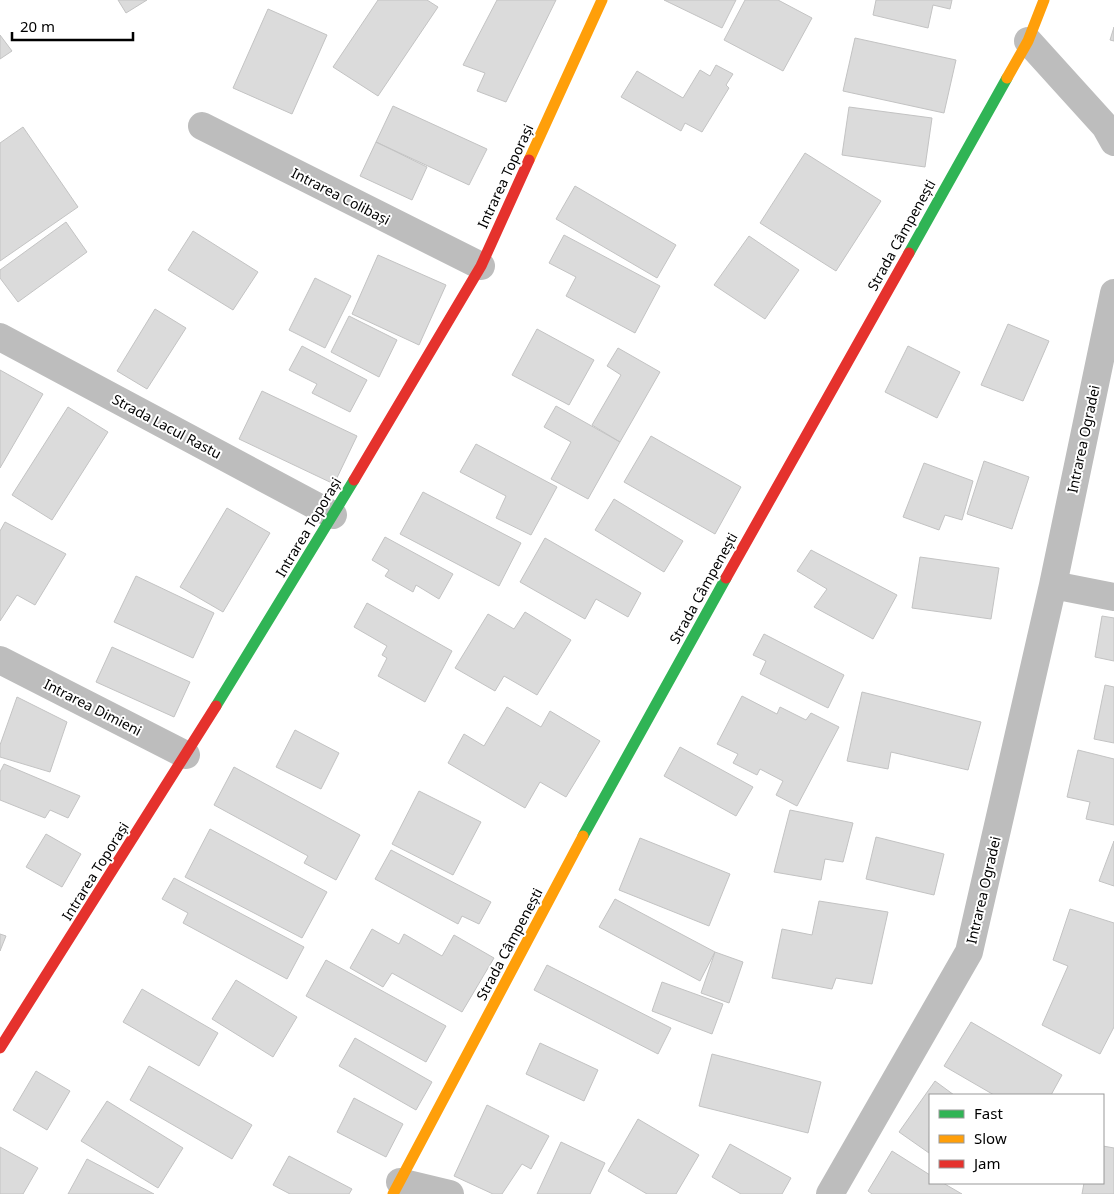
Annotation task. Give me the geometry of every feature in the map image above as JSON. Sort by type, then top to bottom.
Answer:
[{"type":"street","name":"Intrarea Toporași","points":[[0,1048],[186,755],[333,516],[481,266],[602,0]]},
{"type":"street","name":"Strada Câmpenești","points":[[396,1188],[618,769],[1028,41],[1044,0]]},
{"type":"street","points":[[1028,41],[1105,126],[1114,142]]},
{"type":"street","name":"Intrarea Colibași","points":[[202,126],[481,266]]},
{"type":"street","name":"Intrarea Ogradei","points":[[830,1194],[969,952],[1053,585],[1114,293]]},
{"type":"street","name":"Strada Lacul Rastu","points":[[0,337],[333,516]]},
{"type":"street","points":[[1053,585],[1114,597]]},
{"type":"street","name":"Intrarea Dimieni","points":[[0,660],[186,755]]},
{"type":"street","points":[[396,1188],[450,1194]]},
{"type":"building","points":[[118,0],[147,0],[126,13]]},
{"type":"building","points":[[378,0],[427,0],[438,7],[378,96],[333,67]]},
{"type":"building","points":[[497,0],[556,0],[506,102],[477,91],[485,73],[463,65]]},
{"type":"building","points":[[664,0],[736,0],[722,28]]},
{"type":"building","points":[[745,0],[778,0],[812,18],[783,71],[724,40]]},
{"type":"building","points":[[876,0],[952,0],[950,9],[933,5],[928,28],[873,15]]},
{"type":"building","points":[[268,9],[327,35],[292,114],[233,88]]},
{"type":"building","points":[[1114,27],[1114,41],[1110,40]]},
{"type":"building","points":[[0,35],[12,51],[0,59]]},
{"type":"building","points":[[855,38],[956,60],[944,113],[843,91]]},
{"type":"building","points":[[716,65],[733,74],[726,85],[729,88],[702,132],[685,123],[681,131],[621,97],[637,71],[683,98],[700,70],[710,76]]},
{"type":"building","points":[[393,106],[487,149],[469,185],[376,142]]},
{"type":"building","points":[[849,107],[932,118],[925,167],[842,155]]},
{"type":"building","points":[[23,127],[78,207],[0,261],[0,143]]},
{"type":"building","points":[[376,142],[427,167],[412,200],[360,176]]},
{"type":"building","points":[[805,153],[881,201],[836,271],[760,223]]},
{"type":"building","points":[[575,186],[676,245],[657,278],[556,219]]},
{"type":"building","points":[[66,222],[87,252],[18,302],[0,278],[0,270]]},
{"type":"building","points":[[193,231],[258,272],[233,310],[168,270]]},
{"type":"building","points":[[564,235],[660,286],[635,333],[566,296],[576,277],[549,263]]},
{"type":"building","points":[[749,236],[799,270],[765,319],[714,285]]},
{"type":"building","points":[[378,255],[446,285],[419,345],[352,314]]},
{"type":"building","points":[[315,278],[351,296],[325,348],[289,330]]},
{"type":"building","points":[[155,309],[186,328],[147,389],[117,371]]},
{"type":"building","points":[[349,316],[397,340],[379,377],[331,352]]},
{"type":"building","points":[[1008,324],[1049,341],[1023,401],[981,385]]},
{"type":"building","points":[[537,329],[594,360],[569,405],[512,375]]},
{"type":"building","points":[[302,346],[367,380],[350,412],[312,393],[317,384],[289,370]]},
{"type":"building","points":[[908,346],[960,372],[937,418],[885,392]]},
{"type":"building","points":[[618,348],[660,372],[620,442],[592,425],[621,375],[607,366]]},
{"type":"building","points":[[0,370],[43,394],[0,468]]},
{"type":"building","points":[[262,391],[357,436],[334,484],[239,439]]},
{"type":"building","points":[[556,406],[620,442],[588,499],[551,479],[571,442],[544,427]]},
{"type":"building","points":[[68,407],[108,432],[52,520],[12,495]]},
{"type":"building","points":[[651,436],[741,487],[715,534],[624,482]]},
{"type":"building","points":[[476,444],[557,487],[531,535],[496,518],[506,496],[460,472]]},
{"type":"building","points":[[984,461],[1029,477],[1012,529],[967,514]]},
{"type":"building","points":[[924,463],[973,481],[962,520],[945,515],[939,530],[903,517]]},
{"type":"building","points":[[423,492],[521,543],[499,586],[400,534]]},
{"type":"building","points":[[614,499],[683,541],[664,572],[595,530]]},
{"type":"building","points":[[227,508],[270,533],[223,612],[180,587]]},
{"type":"building","points":[[5,522],[66,554],[35,605],[17,595],[0,621],[0,531]]},
{"type":"building","points":[[385,537],[453,574],[439,599],[416,585],[413,592],[385,576],[389,570],[372,560]]},
{"type":"building","points":[[545,538],[641,593],[628,617],[596,599],[585,619],[520,582]]},
{"type":"building","points":[[811,550],[897,595],[873,639],[814,607],[827,589],[797,571]]},
{"type":"building","points":[[920,557],[999,568],[991,619],[912,608]]},
{"type":"building","points":[[136,576],[214,613],[193,658],[114,622]]},
{"type":"building","points":[[367,603],[452,651],[425,702],[378,676],[387,658],[382,655],[387,646],[354,627]]},
{"type":"building","points":[[525,612],[571,640],[537,695],[504,676],[495,691],[455,668],[488,614],[514,629]]},
{"type":"building","points":[[1102,616],[1114,618],[1114,661],[1095,657]]},
{"type":"building","points":[[764,634],[844,675],[828,708],[760,674],[766,661],[753,655]]},
{"type":"building","points":[[112,647],[190,682],[174,717],[96,682]]},
{"type":"building","points":[[1105,685],[1114,687],[1114,743],[1094,739]]},
{"type":"building","points":[[862,692],[981,722],[968,770],[891,752],[888,769],[847,761]]},
{"type":"building","points":[[742,696],[777,714],[780,707],[806,720],[811,713],[839,727],[797,806],[776,795],[783,781],[760,769],[757,775],[733,763],[738,754],[717,744]]},
{"type":"building","points":[[17,697],[67,722],[50,772],[0,757],[0,745]]},
{"type":"building","points":[[507,707],[541,727],[550,711],[600,741],[566,797],[540,782],[525,808],[448,763],[464,734],[484,746]]},
{"type":"building","points":[[295,730],[339,753],[321,789],[276,767]]},
{"type":"building","points":[[680,747],[753,787],[736,816],[664,776]]},
{"type":"building","points":[[1078,750],[1114,759],[1114,825],[1086,819],[1090,802],[1067,797]]},
{"type":"building","points":[[4,764],[80,796],[68,818],[50,810],[45,818],[0,800],[0,772]]},
{"type":"building","points":[[234,767],[360,835],[336,880],[304,863],[308,856],[214,805]]},
{"type":"building","points":[[419,791],[481,822],[453,875],[392,844]]},
{"type":"building","points":[[790,810],[853,823],[843,862],[825,859],[821,880],[774,872]]},
{"type":"building","points":[[210,829],[327,892],[302,938],[185,877]]},
{"type":"building","points":[[46,834],[81,854],[62,887],[26,867]]},
{"type":"building","points":[[876,837],[944,854],[934,895],[866,879]]},
{"type":"building","points":[[640,838],[730,874],[709,926],[619,890]]},
{"type":"building","points":[[1114,841],[1114,886],[1099,881]]},
{"type":"building","points":[[391,850],[491,902],[479,924],[462,916],[458,924],[375,879]]},
{"type":"building","points":[[174,878],[304,947],[287,979],[183,923],[188,913],[162,899]]},
{"type":"building","points":[[615,899],[715,952],[700,981],[599,927]]},
{"type":"building","points":[[819,901],[888,912],[872,984],[836,978],[832,989],[772,978],[782,929],[812,935]]},
{"type":"building","points":[[1070,909],[1114,923],[1114,1027],[1100,1054],[1042,1025],[1068,966],[1053,960]]},
{"type":"building","points":[[372,929],[399,944],[404,934],[442,956],[454,935],[494,958],[462,1012],[392,973],[383,987],[350,968]]},
{"type":"building","points":[[0,934],[6,936],[0,951]]},
{"type":"building","points":[[715,952],[743,962],[729,1003],[701,993]]},
{"type":"building","points":[[326,960],[446,1026],[426,1062],[306,996]]},
{"type":"building","points":[[547,965],[671,1028],[658,1054],[534,990]]},
{"type":"building","points":[[236,980],[297,1017],[273,1057],[212,1019]]},
{"type":"building","points":[[662,982],[723,1004],[712,1034],[652,1011]]},
{"type":"building","points":[[142,989],[218,1033],[199,1066],[123,1022]]},
{"type":"building","points":[[971,1022],[1062,1075],[1052,1094],[992,1094],[944,1066]]},
{"type":"building","points":[[355,1038],[432,1082],[416,1110],[339,1066]]},
{"type":"building","points":[[540,1043],[598,1070],[584,1101],[526,1074]]},
{"type":"building","points":[[712,1054],[821,1082],[808,1133],[699,1106]]},
{"type":"building","points":[[149,1066],[252,1125],[232,1159],[130,1100]]},
{"type":"building","points":[[36,1071],[70,1091],[47,1130],[13,1110]]},
{"type":"building","points":[[935,1081],[953,1094],[929,1094],[929,1153],[899,1132]]},
{"type":"building","points":[[354,1098],[403,1124],[386,1157],[337,1132]]},
{"type":"building","points":[[107,1101],[183,1148],[158,1188],[81,1141]]},
{"type":"building","points":[[487,1105],[549,1136],[531,1169],[522,1164],[502,1194],[493,1194],[454,1176]]},
{"type":"building","points":[[638,1119],[699,1155],[676,1194],[647,1194],[608,1171]]},
{"type":"building","points":[[561,1142],[605,1163],[590,1194],[537,1194]]},
{"type":"building","points":[[730,1144],[791,1178],[782,1194],[741,1194],[712,1177]]},
{"type":"building","points":[[1104,1146],[1114,1148],[1114,1194],[1082,1194],[1084,1184],[1104,1184]]},
{"type":"building","points":[[0,1147],[38,1168],[23,1194],[0,1194]]},
{"type":"building","points":[[892,1151],[929,1174],[929,1184],[945,1184],[962,1194],[872,1194],[868,1191]]},
{"type":"building","points":[[289,1156],[352,1189],[349,1194],[290,1194],[273,1185]]},
{"type":"building","points":[[87,1159],[154,1194],[68,1194]]},
{"type":"traffic: fast","points":[[909,253],[1007,78]]},
{"type":"traffic: fast","points":[[216,706],[354,480]]},
{"type":"traffic: fast","points":[[583,836],[726,578]]},
{"type":"traffic: slow","points":[[529,160],[602,0]]},
{"type":"traffic: slow","points":[[1007,78],[1028,41],[1044,0]]},
{"type":"traffic: slow","points":[[393,1194],[583,836]]},
{"type":"traffic: jam","points":[[354,480],[481,266],[529,160]]},
{"type":"traffic: jam","points":[[726,578],[909,253]]},
{"type":"traffic: jam","points":[[0,1048],[216,706]]}]
